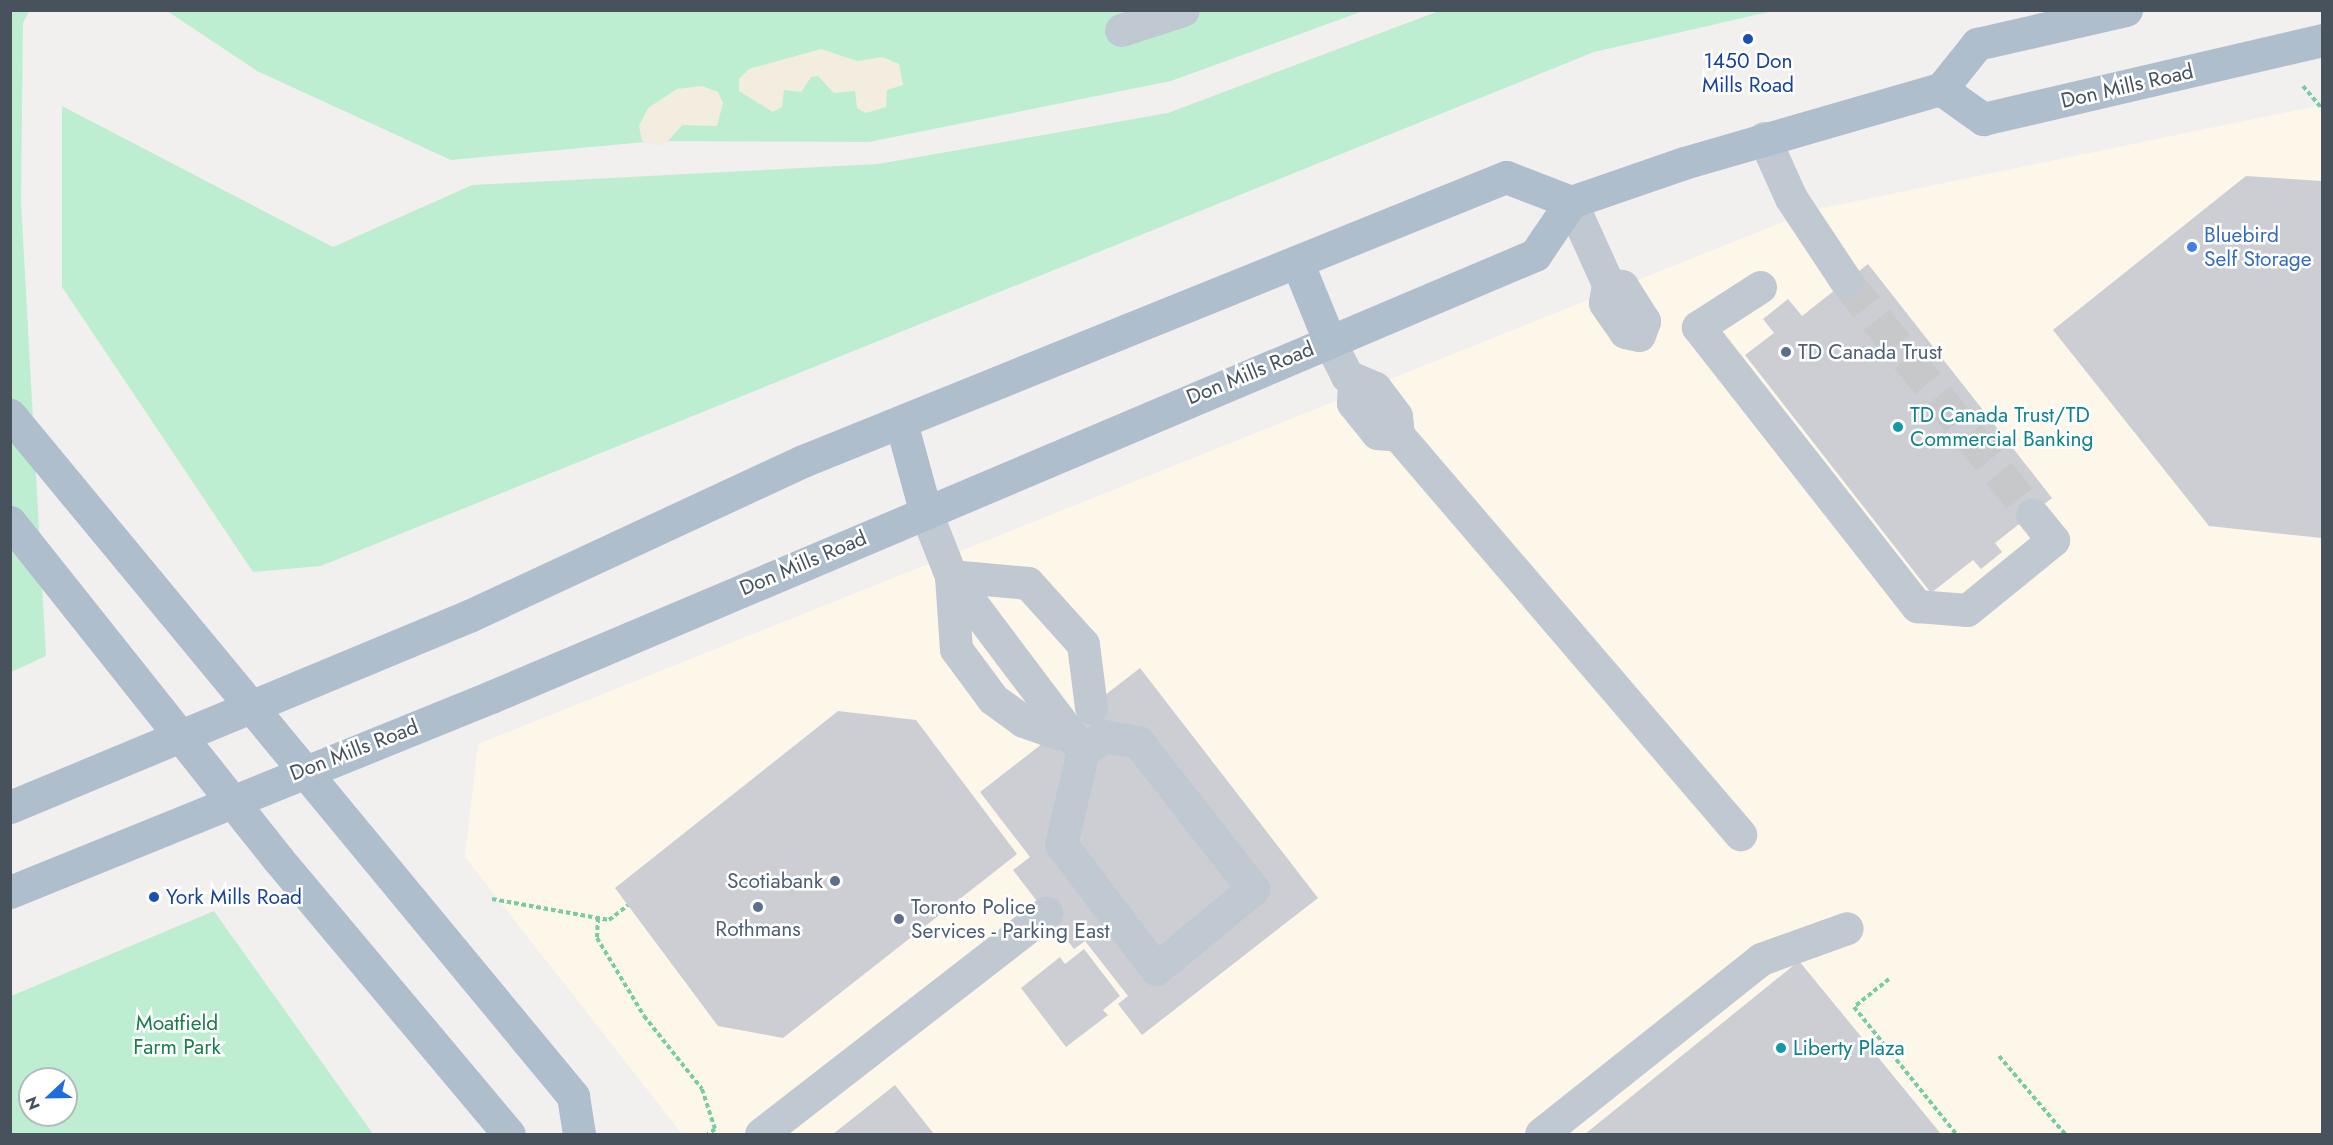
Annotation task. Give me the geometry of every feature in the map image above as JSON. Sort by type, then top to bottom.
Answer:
[{"type":"main road","points":[[10,807],[469,616],[803,461],[902,426],[1506,177],[1570,202],[1764,138],[1941,89],[1977,44],[2126,10]]},
{"type":"main road","name":"Don Mills Road","points":[[1941,89],[1983,119],[2322,40]]},
{"type":"main road","name":"Don Mills Road","points":[[10,892],[305,769],[491,697],[925,510],[1535,255],[1570,202]]},
{"type":"main road","points":[[1298,264],[1329,340]]},
{"type":"main road","points":[[10,415],[253,705],[573,1096],[579,1134]]},
{"type":"main road","points":[[902,426],[925,510]]},
{"type":"main road","points":[[10,522],[232,799],[509,1134]]},
{"type":"lane","points":[[1121,30],[1183,10]]},
{"type":"lane","points":[[1764,138],[1791,198],[1846,281]]},
{"type":"lane","points":[[1570,202],[1608,284]]},
{"type":"lane","points":[[1760,287],[1698,327],[1917,606],[1967,610],[2053,540],[2032,514]]},
{"type":"lane","points":[[1329,340],[1354,383],[1353,403],[1377,434],[1398,435],[1740,834]]},
{"type":"lane","points":[[925,510],[951,576],[1071,742],[1061,844],[1156,969],[1253,889],[1138,742],[1103,736],[1071,742]]},
{"type":"lane","points":[[951,576],[1028,583],[1083,644],[1091,707]]},
{"type":"lane","points":[[760,1134],[1046,913]]},
{"type":"lane","points":[[1541,1134],[1761,959],[1847,928]]},
{"type":"path","points":[[2303,86],[2322,109]]},
{"type":"path","points":[[492,899],[609,920],[628,904]]},
{"type":"path","points":[[598,918],[597,938],[644,1016],[702,1089],[715,1129],[708,1134]]},
{"type":"path","points":[[1889,979],[1854,1007],[1956,1134]]},
{"type":"path","points":[[1999,1056],[2065,1134]]},
{"type":"shaded area","points":[[2322,105],[2322,1134],[682,1134],[465,857],[478,744],[1813,210]]},
{"type":"green space","points":[[10,11],[29,11],[23,23],[21,201],[46,656],[11,672]]},
{"type":"green space","points":[[167,11],[1363,11],[1171,81],[869,142],[656,141],[451,160],[257,71]]},
{"type":"green space","points":[[1439,11],[1773,11],[1594,52],[321,566],[253,572],[62,287],[62,106],[333,247],[472,185],[878,164],[1168,113]]},
{"type":"green space","name":"Moatfield Farm Park","points":[[214,911],[373,1134],[11,1134],[11,996]]},
{"type":"sand","points":[[821,49],[857,61],[882,57],[899,64],[903,85],[887,90],[886,107],[866,113],[857,108],[855,91],[834,93],[818,76],[811,77],[801,92],[784,90],[782,107],[773,112],[739,91],[739,79],[749,69]]},
{"type":"sand","points":[[702,86],[718,92],[723,103],[717,126],[682,125],[664,146],[642,141],[639,126],[648,108],[677,89]]},
{"type":"building","points":[[2246,176],[2322,181],[2322,538],[2209,526],[2053,330]]},
{"type":"building","name":"TD Canada Trust/TD Commercial Banking","points":[[1868,264],[2052,498],[1995,543],[2002,552],[1981,569],[1973,560],[1931,593],[1745,355],[1774,333],[1763,319],[1788,299],[1802,316]]},
{"type":"building","points":[[1140,668],[1318,898],[1142,1035],[1118,1004],[1128,996],[1085,941],[1074,949],[1013,870],[1030,857],[980,792]]},
{"type":"building","points":[[838,711],[916,720],[1017,854],[783,1038],[718,1026],[615,888]]},
{"type":"building","points":[[1084,949],[1120,996],[1103,1010],[1108,1015],[1066,1047],[1021,988],[1060,957],[1065,964]]},
{"type":"building","name":"Liberty Plaza","points":[[1799,961],[1941,1134],[1585,1134]]},
{"type":"building","points":[[895,1085],[934,1134],[833,1134]]},
{"type":"tunnel","points":[[1846,281],[2032,514]]},
{"type":"place","name":"1450 Don Mills Road","points":[[1748,39]]},
{"type":"place","name":"Bluebird Self Storage","points":[[2192,247]]},
{"type":"place","name":"TD Canada Trust","points":[[1786,352]]},
{"type":"place","name":"TD Canada Trust/TD Commercial Banking","points":[[1898,427]]},
{"type":"place","name":"Scotiabank","points":[[835,881]]},
{"type":"place","name":"York Mills Road","points":[[154,897]]},
{"type":"place","name":"Rothmans","points":[[758,907]]},
{"type":"place","name":"Toronto Police Services - Parking East","points":[[899,919]]},
{"type":"place","name":"Liberty Plaza","points":[[1781,1048]]}]
